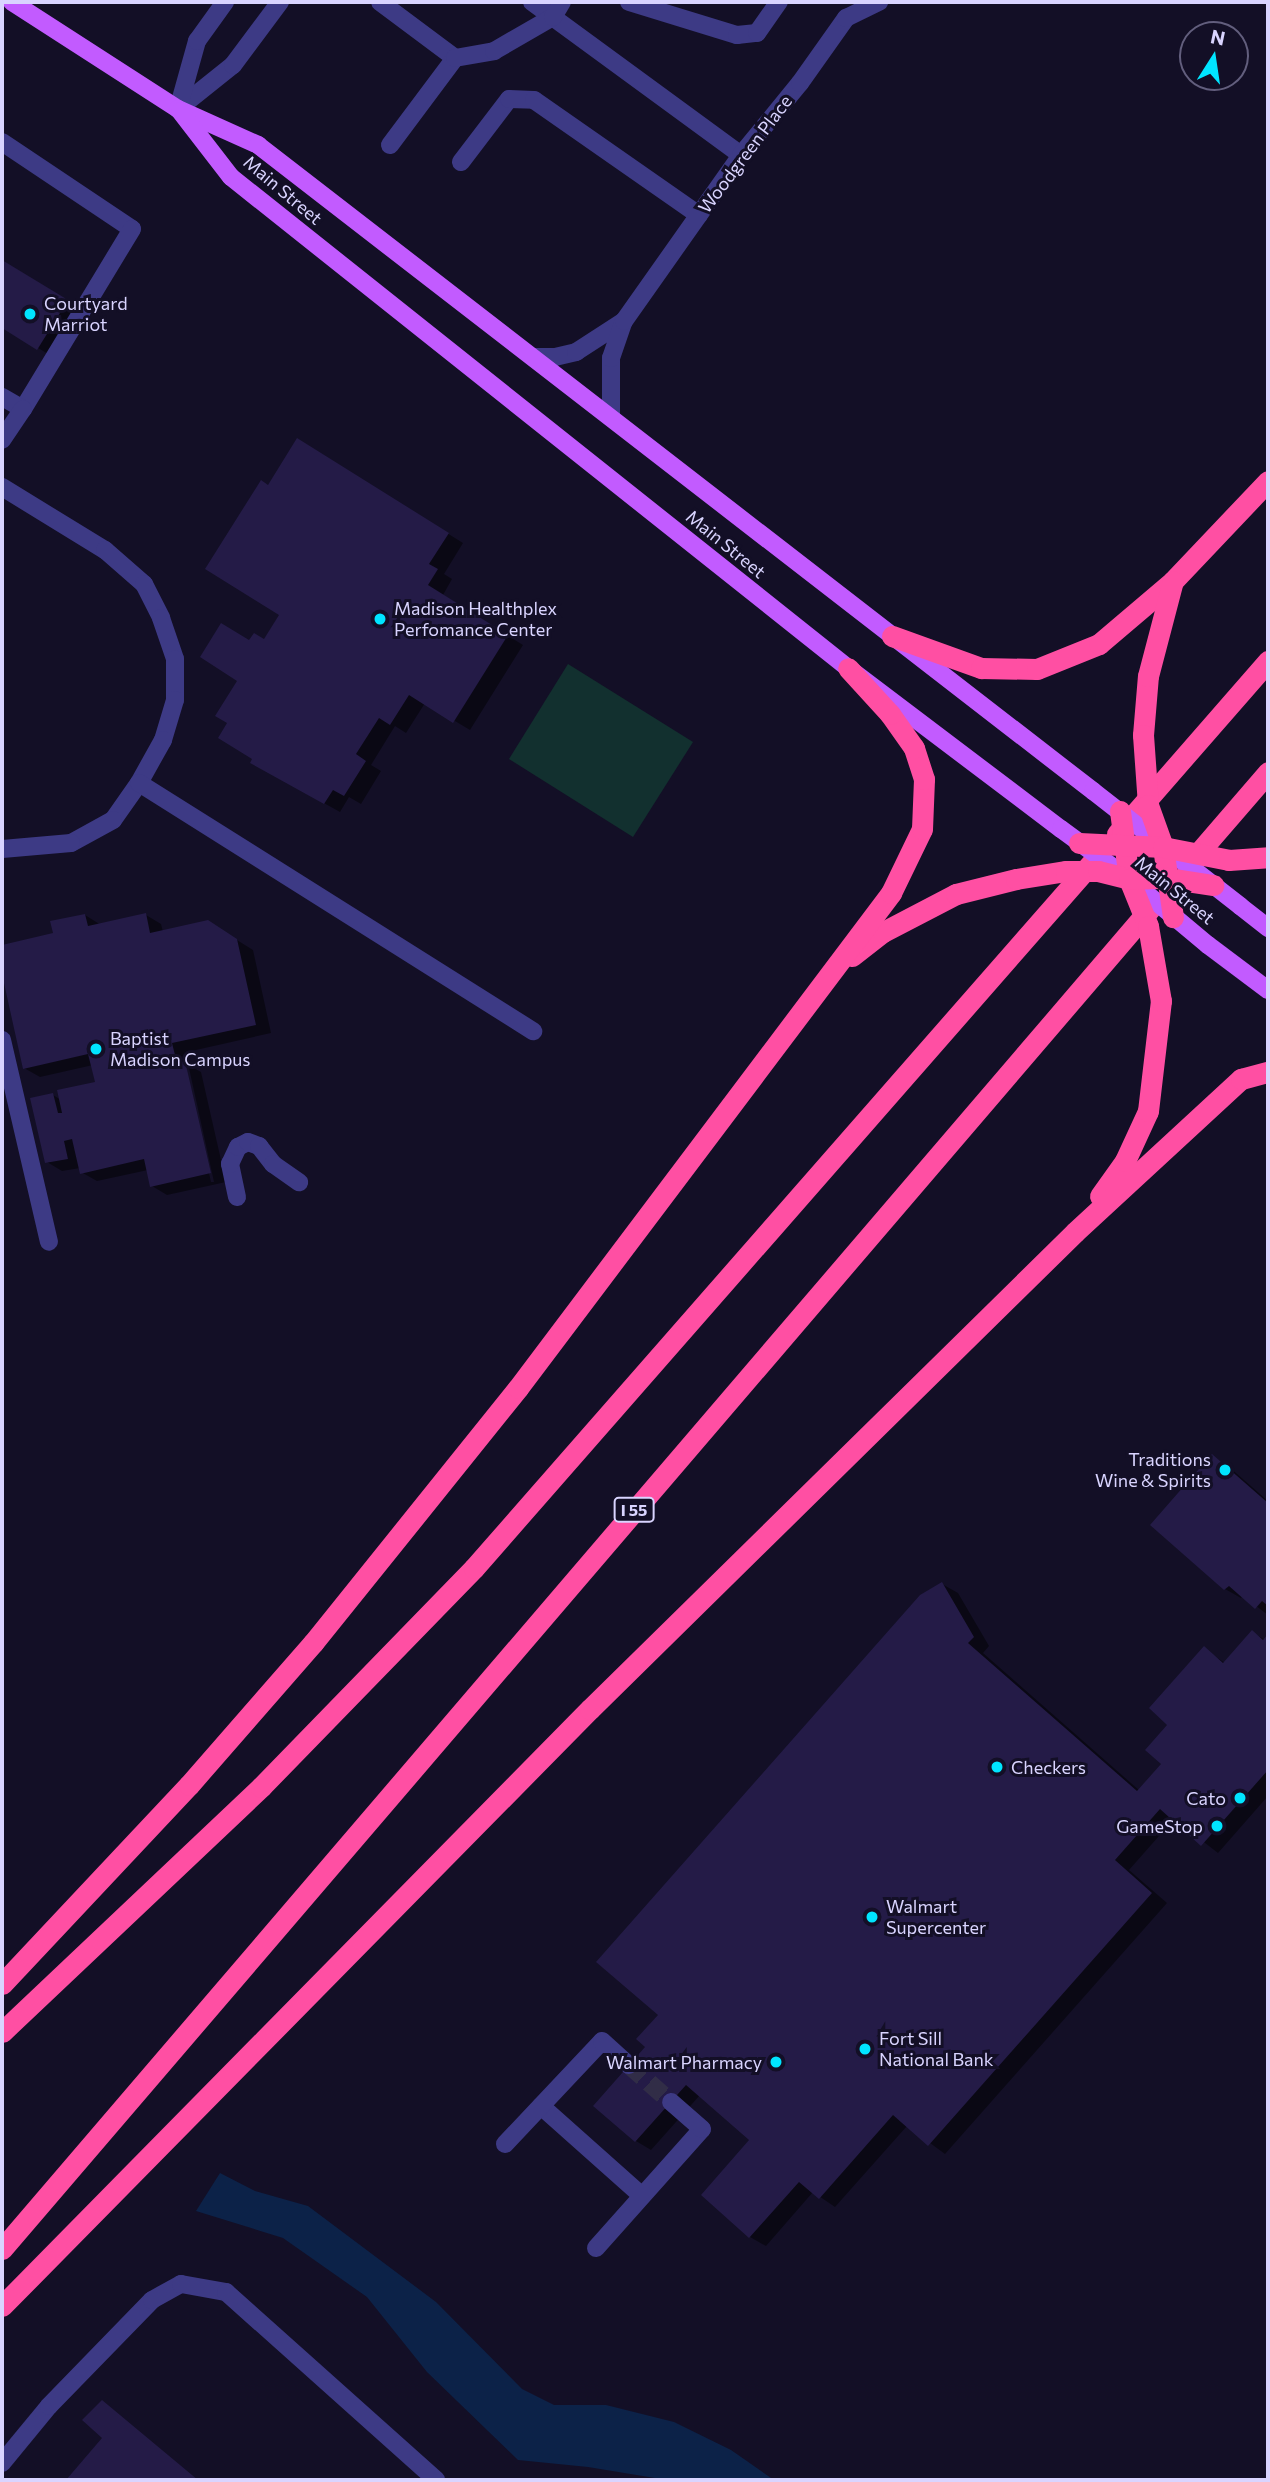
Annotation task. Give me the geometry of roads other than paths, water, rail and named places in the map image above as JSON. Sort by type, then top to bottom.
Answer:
[{"type":"highway","points":[[892,636],[981,668],[1037,668],[1099,644],[1173,581],[1268,481]]},
{"type":"highway","points":[[1173,581],[1147,676],[1143,735],[1148,805],[1163,847],[1173,917]]},
{"type":"highway","points":[[2,2032],[261,1787],[474,1568],[1268,662]]},
{"type":"highway","points":[[2,1984],[189,1785],[313,1643],[518,1388],[891,892],[922,829],[924,779],[914,748],[890,714],[848,668]]},
{"type":"highway","name":"I 55","points":[[2,2249],[1268,772]]},
{"type":"highway","points":[[1075,1232],[1125,1161],[1148,1111],[1161,1001],[1148,926],[1129,879],[1120,811]]},
{"type":"highway","points":[[1079,843],[1163,847],[1229,860],[1268,857]]},
{"type":"highway","points":[[830,973],[883,932],[956,894],[1016,878],[1066,871],[1098,871],[1129,879],[1167,878],[1213,885]]},
{"type":"highway","points":[[2,2306],[590,1709],[1075,1232],[1241,1079],[1268,1072]]},
{"type":"main road","name":"Main Street","points":[[12,2],[178,108],[258,145],[1268,928]]},
{"type":"main road","name":"Main Street","points":[[178,108],[231,177],[848,668],[1129,879],[1173,917],[1268,990]]},
{"type":"street","points":[[178,108],[197,41],[225,2]]},
{"type":"street","points":[[178,108],[233,65],[280,2]]},
{"type":"street","points":[[380,2],[455,58]]},
{"type":"street","points":[[532,2],[558,9],[741,155]]},
{"type":"street","points":[[629,2],[737,35],[757,33],[779,2]]},
{"type":"street","name":"Woodgreen Place","points":[[611,417],[611,358],[624,321],[741,155],[800,83],[846,18],[879,2]]},
{"type":"street","points":[[390,145],[455,58],[494,51],[558,9]]},
{"type":"street","points":[[461,162],[509,99],[534,100],[699,215]]},
{"type":"street","points":[[2,142],[132,229],[2,440]]},
{"type":"street","name":"Woodgreen Place","points":[[533,357],[555,357],[576,352],[624,321]]},
{"type":"street","points":[[2,397],[23,409]]},
{"type":"street","points":[[2,849],[71,843],[113,820],[139,783],[163,740],[175,700],[175,659],[161,618],[144,584],[105,550],[6,490]]},
{"type":"street","points":[[139,783],[533,1031]]},
{"type":"street","points":[[2,1040],[49,1242]]},
{"type":"street","points":[[237,1197],[230,1164],[237,1147],[248,1142],[259,1146],[273,1164],[299,1182]]},
{"type":"street","points":[[505,2144],[602,2041],[629,2065]]},
{"type":"street","points":[[596,2248],[702,2129],[671,2102]]},
{"type":"street","points":[[541,2106],[642,2196]]},
{"type":"street","points":[[2,2463],[49,2406],[152,2300],[181,2284],[226,2292],[436,2480]]},
{"type":"water","points":[[220,2173],[255,2191],[308,2206],[436,2302],[522,2389],[554,2405],[606,2405],[674,2422],[731,2450],[774,2480],[667,2480],[588,2467],[518,2460],[427,2372],[367,2297],[283,2238],[196,2211]]},
{"type":"tunnel","points":[[629,2065],[671,2102]]},
{"type":"place","name":"Courtyard Marriot","points":[[30,314]]},
{"type":"place","name":"Madison Healthplex Perfomance Center","points":[[380,619]]},
{"type":"place","name":"Baptist Madison Campus","points":[[96,1049]]},
{"type":"place","name":"Traditions Wine & Spirits","points":[[1225,1470]]},
{"type":"place","name":"Checkers","points":[[997,1767]]},
{"type":"place","name":"Cato","points":[[1240,1798]]},
{"type":"place","name":"GameStop","points":[[1217,1826]]},
{"type":"place","name":"Walmart Supercenter","points":[[872,1917]]},
{"type":"place","name":"Fort Sill National Bank","points":[[865,2049]]},
{"type":"place","name":"Walmart Pharmacy","points":[[776,2062]]}]
